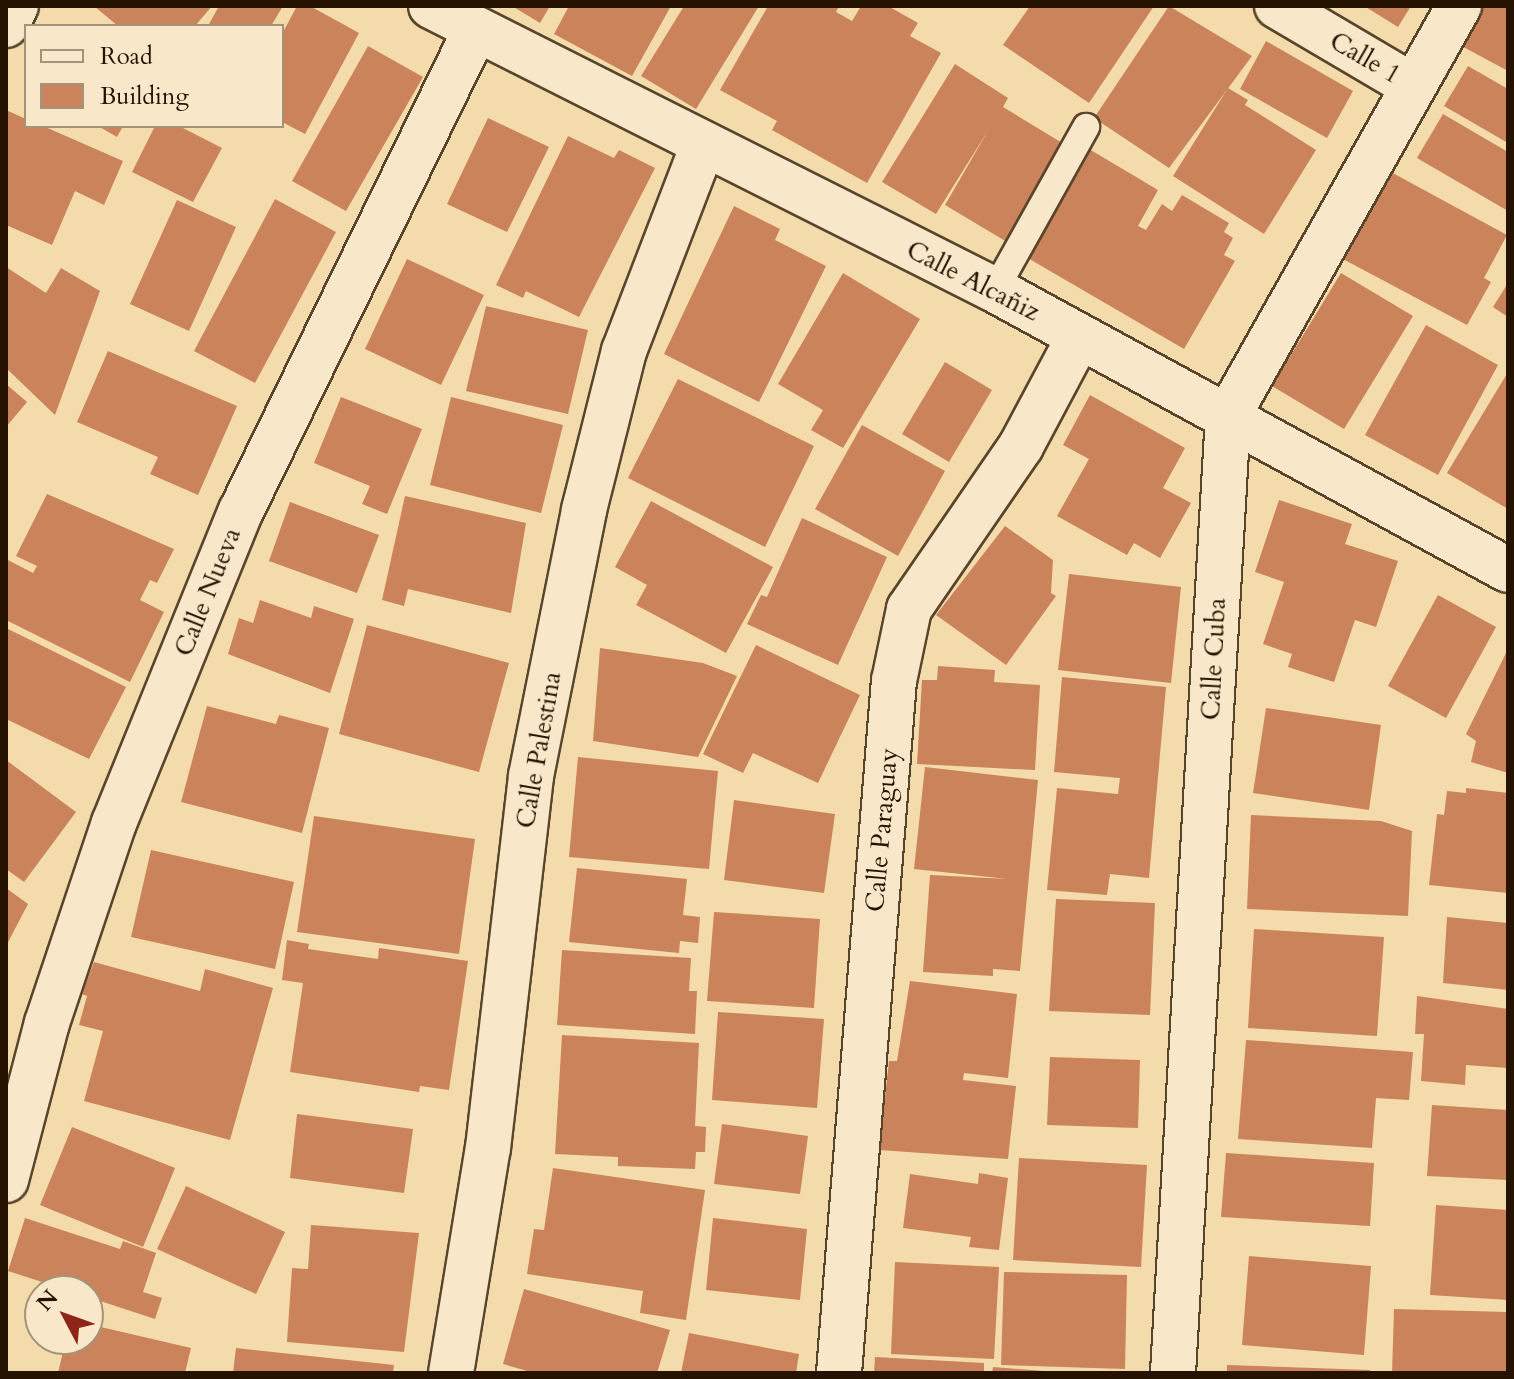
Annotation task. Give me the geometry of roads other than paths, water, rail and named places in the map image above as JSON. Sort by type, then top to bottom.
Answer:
[{"type":"street","points":[[6,25],[16,6]]},
{"type":"street","name":"Calle Alcañiz","points":[[431,6],[475,31],[995,290],[1508,570]]},
{"type":"street","name":"Calle 1","points":[[1277,6],[1411,85]]},
{"type":"street","name":"Calle Cuba","points":[[1173,1373],[1228,416],[1411,85],[1459,6]]},
{"type":"street","name":"Calle Nueva","points":[[6,1180],[47,1023],[114,823],[229,539],[475,31]]},
{"type":"street","name":"Calle Palestina","points":[[451,1373],[488,1148],[531,776],[581,526],[624,351],[703,145]]},
{"type":"street","name":"Calle Paraguay","points":[[839,1373],[894,681],[909,609],[1021,446],[1079,337]]},
{"type":"lane","points":[[995,290],[1086,127]]}]
